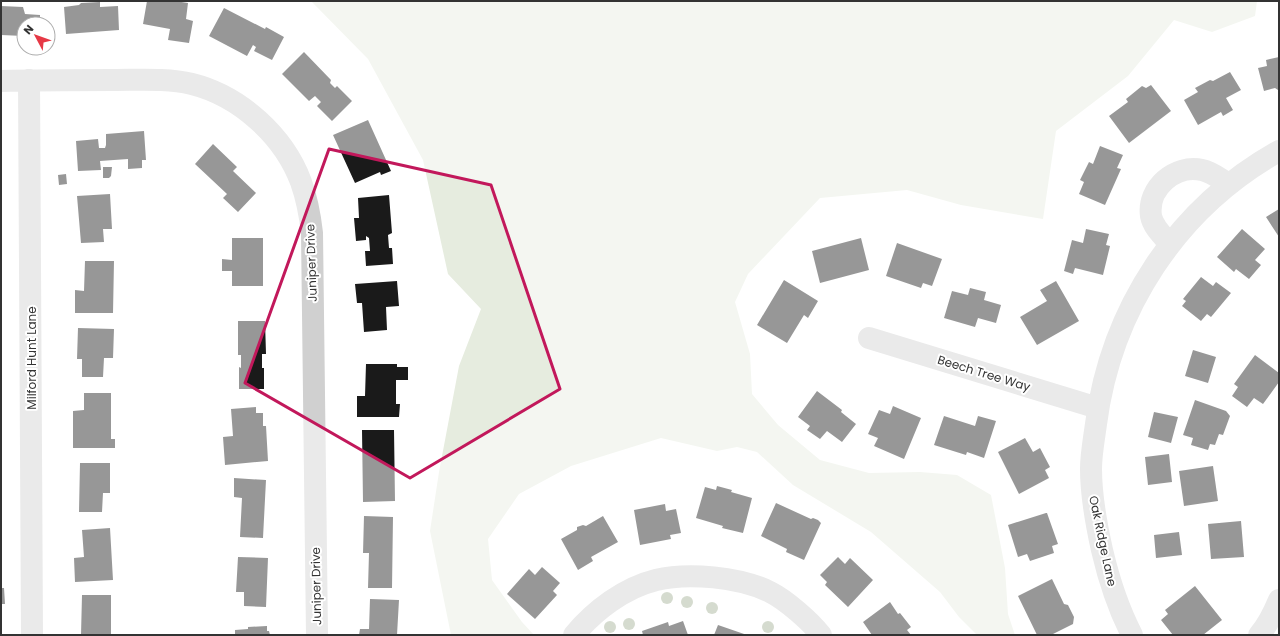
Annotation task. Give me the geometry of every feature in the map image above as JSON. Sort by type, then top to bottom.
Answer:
[{"type":"street","name":"Milford Hunt Lane","points":[[29,80],[32,635]]},
{"type":"street","name":"Juniper Drive","points":[[1,81],[164,80],[192,84],[216,93],[240,106],[266,128],[279,142],[291,161],[300,181],[308,206],[312,233],[317,635]]},
{"type":"street","name":"Oak Ridge Lane","points":[[1132,635],[1114,594],[1106,568],[1092,492],[1091,468],[1098,408],[1105,377],[1125,319],[1139,292],[1170,244],[1189,221],[1229,184],[1279,151]]},
{"type":"street","points":[[1170,244],[1158,230],[1151,217],[1152,201],[1160,186],[1172,174],[1186,168],[1202,170],[1229,184]]},
{"type":"street","name":"Beech Tree Way","points":[[869,338],[1098,408]]},
{"type":"street","points":[[574,635],[584,623],[603,607],[629,590],[657,580],[686,576],[714,577],[742,582],[770,592],[792,606],[813,625],[821,635]]},
{"type":"street","points":[[1259,635],[1264,629],[1279,600]]},
{"type":"highlighted area","points":[[329,149],[491,185],[560,389],[410,478],[245,383]]},
{"type":"shaded area","points":[[311,1],[1257,1],[1255,16],[1212,32],[1174,20],[1128,76],[1056,131],[1043,219],[961,205],[907,190],[820,198],[748,274],[735,302],[750,354],[752,394],[778,425],[820,460],[869,473],[920,472],[957,475],[991,495],[1005,568],[1008,614],[1015,635],[977,635],[959,617],[940,592],[871,532],[793,485],[757,452],[737,447],[717,451],[661,438],[571,466],[519,494],[488,539],[492,580],[522,622],[534,635],[451,635],[430,531],[439,472],[459,366],[481,309],[448,274],[423,160],[368,59]]},
{"type":"building","points":[[147,1],[175,1],[188,3],[186,19],[193,21],[189,43],[168,40],[170,29],[143,24]]},
{"type":"building","points":[[100,2],[100,7],[118,6],[119,30],[66,34],[64,7],[79,5],[81,3]]},
{"type":"building","points":[[1,6],[23,7],[25,14],[40,15],[16,16],[16,36],[1,35]]},
{"type":"building","points":[[224,8],[284,37],[272,60],[254,51],[256,47],[253,45],[247,56],[209,36]]},
{"type":"building","points":[[304,52],[331,80],[330,83],[335,88],[337,86],[352,101],[332,121],[317,106],[321,102],[315,96],[309,101],[282,74]]},
{"type":"building","points":[[1279,57],[1279,90],[1275,88],[1264,91],[1258,68],[1267,66],[1266,60]]},
{"type":"building","points":[[1230,72],[1241,90],[1226,98],[1233,110],[1223,116],[1221,112],[1198,125],[1184,100],[1198,92],[1195,88]]},
{"type":"building","points":[[1151,85],[1171,111],[1129,143],[1109,116],[1128,102],[1126,99],[1142,86],[1146,88]]},
{"type":"building","points":[[368,120],[391,171],[381,175],[380,172],[355,183],[333,135]]},
{"type":"building","points":[[144,131],[146,160],[142,160],[142,168],[128,169],[128,159],[100,161],[101,170],[78,171],[76,141],[98,139],[99,148],[105,148],[106,134]]},
{"type":"building","points":[[213,144],[237,167],[233,171],[256,193],[238,212],[223,198],[227,194],[195,164]]},
{"type":"building","points":[[1100,146],[1123,155],[1117,168],[1121,169],[1105,205],[1079,194],[1084,182],[1080,180],[1089,162],[1093,164]]},
{"type":"building","points":[[103,167],[112,167],[111,176],[109,178],[103,178]]},
{"type":"building","points":[[66,174],[67,184],[59,185],[58,175]]},
{"type":"building","points":[[110,194],[112,229],[103,229],[104,242],[81,243],[77,196]]},
{"type":"building","points":[[389,195],[392,233],[388,235],[389,248],[392,248],[393,264],[366,266],[365,251],[370,251],[369,238],[366,236],[366,240],[356,241],[354,218],[359,218],[358,198]]},
{"type":"building","points":[[1279,209],[1279,237],[1266,217]]},
{"type":"building","points":[[1086,229],[1109,234],[1106,245],[1110,246],[1103,275],[1075,268],[1073,274],[1064,271],[1072,240],[1083,243]]},
{"type":"building","points":[[1242,229],[1265,249],[1255,260],[1261,265],[1249,279],[1236,269],[1234,272],[1217,257]]},
{"type":"building","points":[[232,238],[263,238],[263,286],[232,286],[232,271],[222,271],[222,259],[232,260]]},
{"type":"building","points":[[861,238],[869,270],[820,283],[812,251]]},
{"type":"building","points":[[897,243],[942,259],[932,286],[923,283],[921,288],[886,276]]},
{"type":"building","points":[[85,261],[114,261],[113,313],[75,313],[75,290],[84,291]]},
{"type":"building","points":[[1201,277],[1213,286],[1216,282],[1231,293],[1211,317],[1207,314],[1201,321],[1182,306],[1186,301],[1183,299]]},
{"type":"building","points":[[784,280],[818,301],[808,318],[804,315],[787,343],[757,325]]},
{"type":"building","points":[[397,281],[399,306],[386,307],[387,330],[364,332],[362,303],[357,303],[355,284]]},
{"type":"building","points":[[1056,281],[1079,321],[1037,345],[1020,317],[1047,301],[1040,290]]},
{"type":"building","points":[[970,288],[986,292],[984,300],[1001,305],[996,323],[978,318],[975,327],[944,318],[952,291],[968,295]]},
{"type":"building","points":[[238,321],[265,321],[266,354],[262,354],[264,389],[239,389],[239,367],[241,368],[241,355],[238,355]]},
{"type":"building","points":[[78,328],[114,329],[113,358],[104,358],[103,377],[82,377],[82,359],[77,359]]},
{"type":"building","points":[[1193,350],[1216,357],[1208,383],[1185,376]]},
{"type":"building","points":[[1255,355],[1279,373],[1279,382],[1263,404],[1254,398],[1247,407],[1232,396],[1238,387],[1234,384]]},
{"type":"building","points":[[366,364],[397,364],[397,367],[408,367],[408,380],[396,380],[396,404],[400,404],[399,417],[357,417],[357,396],[365,396]]},
{"type":"building","points":[[817,391],[842,410],[841,412],[856,424],[842,442],[827,431],[820,439],[807,430],[810,426],[798,417]]},
{"type":"building","points":[[84,393],[111,393],[111,439],[115,439],[115,448],[73,448],[73,411],[84,410]]},
{"type":"building","points":[[1195,400],[1226,411],[1230,416],[1223,435],[1219,434],[1215,445],[1210,444],[1208,450],[1191,445],[1193,438],[1183,435]]},
{"type":"building","points":[[893,406],[921,418],[904,459],[874,446],[878,438],[868,434],[879,410],[890,414]]},
{"type":"building","points":[[256,407],[256,413],[263,413],[263,426],[266,426],[268,461],[225,465],[223,437],[233,436],[231,409]]},
{"type":"building","points":[[1154,412],[1178,417],[1171,443],[1148,437]]},
{"type":"building","points":[[944,416],[975,426],[978,416],[996,421],[984,458],[967,452],[966,455],[934,445]]},
{"type":"building","points":[[362,430],[394,430],[395,501],[363,502]]},
{"type":"building","points":[[1025,438],[1033,452],[1040,448],[1050,467],[1045,470],[1049,478],[1019,494],[998,452]]},
{"type":"building","points":[[1169,454],[1172,482],[1148,485],[1145,457]]},
{"type":"building","points":[[80,463],[110,463],[110,493],[103,493],[102,512],[79,512]]},
{"type":"building","points":[[1213,466],[1218,501],[1184,506],[1179,471]]},
{"type":"building","points":[[234,478],[266,480],[263,538],[240,537],[242,498],[234,497]]},
{"type":"building","points":[[717,486],[752,498],[743,533],[722,528],[723,526],[696,518],[705,487],[716,490]]},
{"type":"building","points":[[776,503],[811,519],[813,518],[818,520],[821,523],[804,560],[786,552],[787,549],[761,536]]},
{"type":"building","points":[[665,504],[666,511],[676,509],[681,533],[670,535],[671,539],[640,545],[634,510]]},
{"type":"building","points":[[1047,513],[1058,544],[1052,546],[1054,553],[1030,561],[1027,554],[1018,557],[1008,525]]},
{"type":"building","points":[[364,516],[393,517],[392,588],[368,588],[369,553],[363,553]]},
{"type":"building","points":[[603,516],[618,542],[591,557],[593,561],[578,570],[561,539],[577,530],[577,527],[583,525],[586,526]]},
{"type":"building","points":[[1241,521],[1244,557],[1211,559],[1208,524]]},
{"type":"building","points":[[110,528],[113,580],[75,582],[74,558],[84,557],[82,530]]},
{"type":"building","points":[[1179,532],[1182,555],[1156,558],[1154,535]]},
{"type":"building","points":[[238,557],[268,558],[266,607],[244,606],[244,592],[236,592]]},
{"type":"building","points":[[838,557],[845,564],[850,558],[873,580],[848,607],[825,585],[827,582],[820,575]]},
{"type":"building","points":[[542,567],[560,583],[553,591],[557,595],[535,619],[507,594],[529,569],[535,575]]},
{"type":"building","points":[[1052,579],[1064,604],[1068,605],[1074,617],[1073,624],[1051,635],[1037,635],[1018,596]]},
{"type":"building","points":[[1195,586],[1222,620],[1203,635],[1173,635],[1161,620],[1168,614],[1165,610]]},
{"type":"building","points":[[1,588],[4,588],[5,604],[1,604]]},
{"type":"building","points":[[82,595],[111,595],[111,635],[81,635]]},
{"type":"building","points":[[370,599],[399,600],[397,635],[359,635],[360,629],[369,629]]},
{"type":"building","points":[[890,602],[898,614],[900,613],[911,627],[907,630],[911,635],[872,635],[863,622]]},
{"type":"building","points":[[683,621],[688,635],[643,635],[642,631],[668,622],[669,626]]},
{"type":"building","points":[[718,625],[747,635],[714,635]]},
{"type":"building","points":[[267,626],[267,631],[269,631],[270,635],[235,635],[235,630],[248,629],[248,627]]}]
